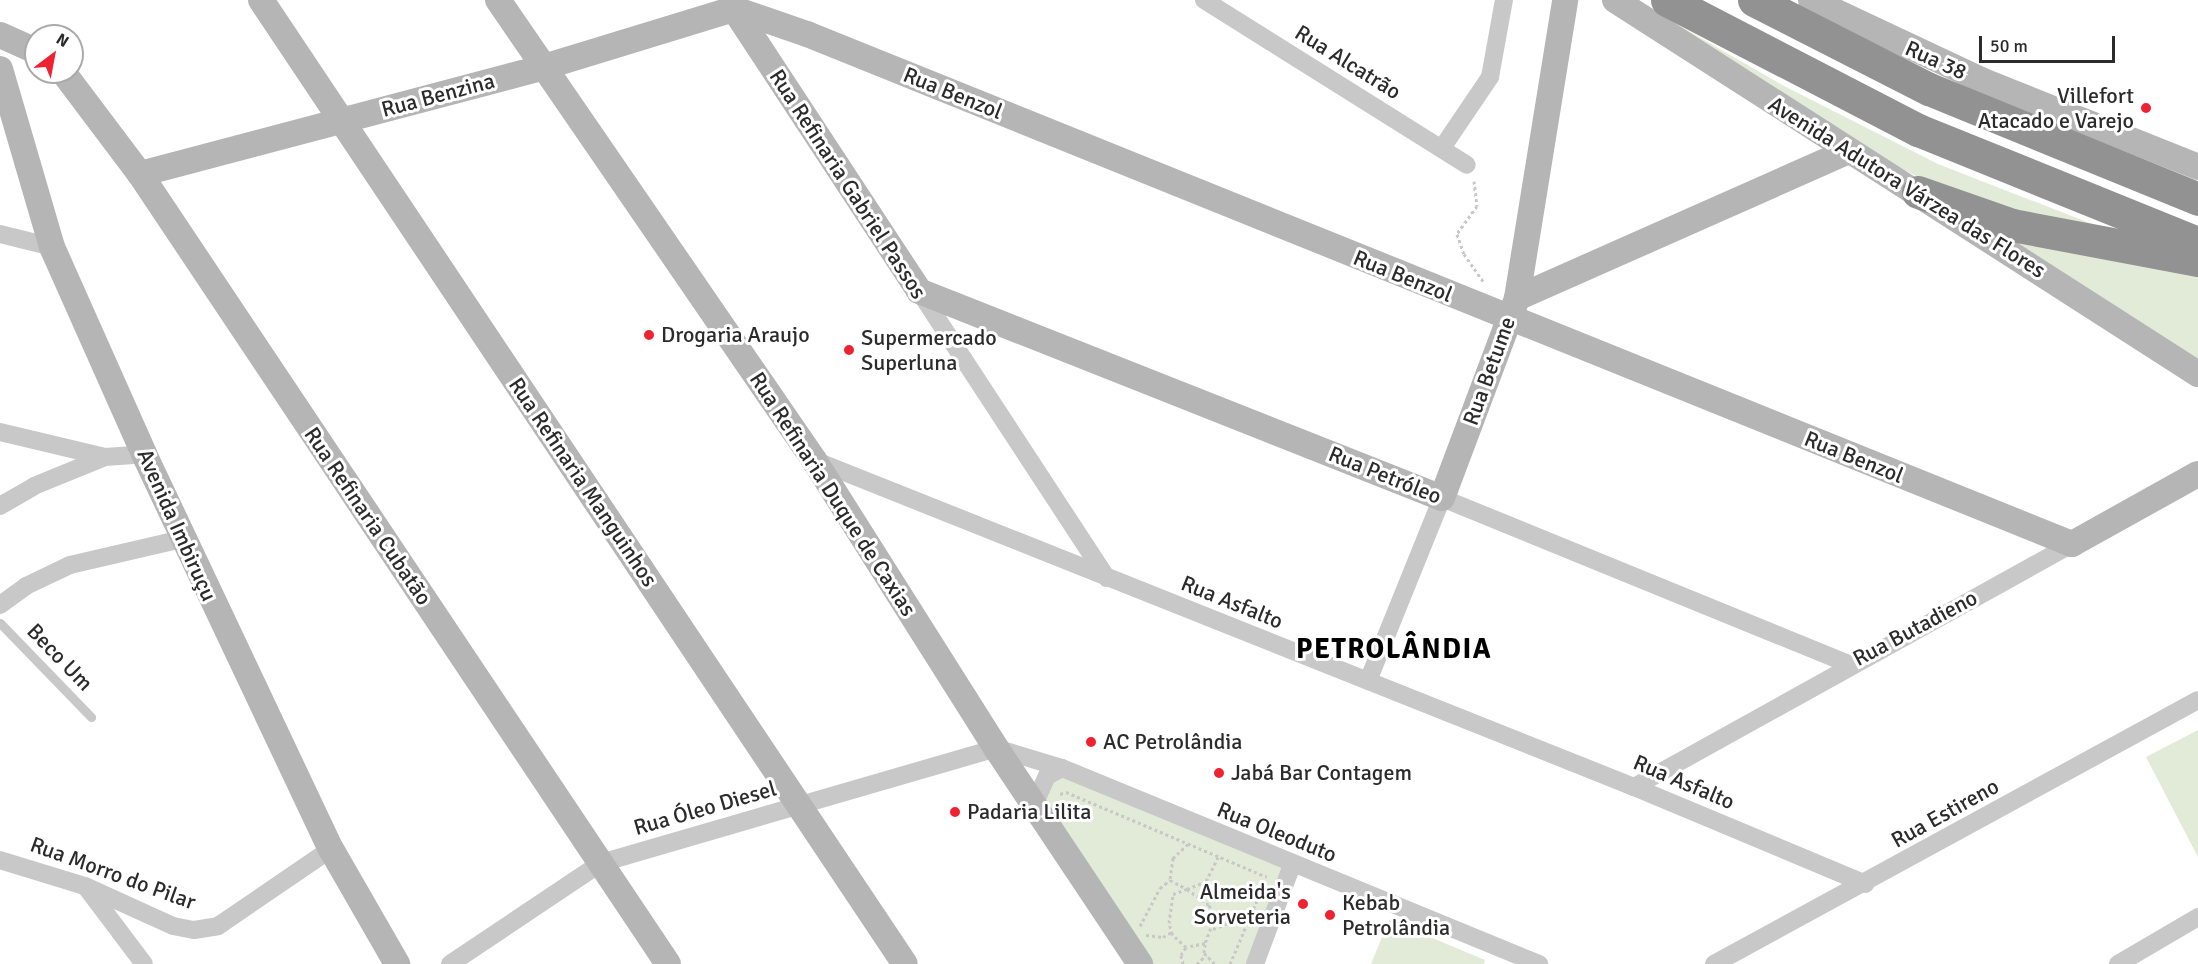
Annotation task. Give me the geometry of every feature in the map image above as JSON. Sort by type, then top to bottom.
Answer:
[{"type":"highway","points":[[1667,0],[1918,130],[2198,243]]},
{"type":"highway","points":[[1754,0],[1929,89],[2198,199]]},
{"type":"highway","points":[[1918,192],[2012,225],[2198,260]]},
{"type":"street","name":"Rua Refinaria Manguinhos","points":[[261,0],[905,964]]},
{"type":"street","name":"Rua Refinaria Duque de Caxias","points":[[498,0],[814,460],[996,748],[1045,801],[1138,946]]},
{"type":"street","name":"Rua Alcatrão","points":[[1204,0],[1467,165]]},
{"type":"street","points":[[1442,148],[1490,77],[1504,0]]},
{"type":"street","name":"Avenida Adutora Várzea das Flores","points":[[1615,0],[1849,151],[1918,192],[2198,374]]},
{"type":"street","name":"Rua 38","points":[[1811,0],[1982,81],[2198,167]]},
{"type":"street","points":[[1513,308],[1565,2]]},
{"type":"street","name":"Rua Benzina","points":[[140,174],[544,67],[730,5]]},
{"type":"street","name":"Rua Benzol","points":[[730,5],[1513,308],[2072,544]]},
{"type":"street","name":"Rua Refinaria Gabriel Passos","points":[[730,5],[1107,578]]},
{"type":"street","points":[[0,35],[24,46]]},
{"type":"street","name":"Avenida Imbiruçu","points":[[0,69],[52,246],[144,454],[182,539],[331,849],[397,964]]},
{"type":"street","name":"Rua Refinaria Cubatão","points":[[72,84],[140,174],[668,964]]},
{"type":"street","name":"Rua Betume","points":[[1368,681],[1442,498],[1513,308],[1849,151]]},
{"type":"street","points":[[0,234],[52,246]]},
{"type":"street","name":"Rua Petróleo","points":[[919,291],[1442,498],[1849,664]]},
{"type":"street","points":[[0,432],[105,457],[144,454]]},
{"type":"street","points":[[0,506],[34,486],[105,457]]},
{"type":"street","name":"Rua Asfalto","points":[[814,460],[1634,787],[1866,884]]},
{"type":"street","name":"Rua Butadieno","points":[[1634,787],[1849,664],[2198,474]]},
{"type":"street","points":[[0,605],[26,586],[70,565],[182,539]]},
{"type":"street","name":"Rua Estireno","points":[[1714,964],[1866,884],[2198,700]]},
{"type":"street","name":"Rua Óleo Diesel","points":[[450,964],[601,863],[996,748]]},
{"type":"street","name":"Rua Oleoduto","points":[[996,748],[1062,768],[1292,865],[1539,964]]},
{"type":"street","points":[[1045,801],[1047,776],[1062,768]]},
{"type":"street","name":"Rua Morro do Pilar","points":[[0,860],[85,886],[173,926],[194,930],[218,926],[331,849]]},
{"type":"street","points":[[1255,964],[1292,865]]},
{"type":"street","points":[[85,886],[144,964]]},
{"type":"street","points":[[2118,964],[2198,917]]},
{"type":"lane","name":"Beco Um","points":[[0,623],[91,717]]},
{"type":"path","points":[[1467,165],[1478,189],[1478,206],[1458,234],[1464,254],[1513,308]]},
{"type":"path","points":[[1045,801],[1066,792],[1267,878]]},
{"type":"path","points":[[1138,946],[1160,888],[1170,880],[1173,858],[1188,844]]},
{"type":"path","points":[[1186,947],[1172,932],[1169,912],[1173,894],[1206,881],[1218,857]]},
{"type":"path","points":[[1230,964],[1268,871]]},
{"type":"path","points":[[1170,880],[1209,905],[1215,916],[1213,929],[1205,943],[1206,955],[1215,964]]},
{"type":"path","points":[[1213,929],[1230,922],[1248,922]]},
{"type":"path","points":[[1138,946],[1149,933],[1163,937],[1172,932]]},
{"type":"path","points":[[1183,964],[1181,955],[1186,947],[1205,943]]},
{"type":"path","points":[[1197,964],[1206,955]]},
{"type":"green space","points":[[1635,0],[1784,86],[1938,164],[2128,238],[1970,202],[1875,156]]},
{"type":"green space","points":[[2002,233],[2198,274],[2198,359]]},
{"type":"green space","points":[[2198,730],[2198,857],[2146,757]]},
{"type":"green space","points":[[1063,773],[1288,867],[1249,964],[1148,964],[1043,800],[1050,781]]},
{"type":"green space","points":[[1389,920],[1485,960],[1484,964],[1371,964]]},
{"type":"place","name":"Villefort Atacado e Varejo","points":[[2146,108]]},
{"type":"place","name":"Drogaria Araujo","points":[[649,335]]},
{"type":"place","name":"Supermercado Superluna","points":[[849,350]]},
{"type":"place","name":"AC Petrolândia","points":[[1091,742]]},
{"type":"place","name":"Jabá Bar Contagem","points":[[1219,773]]},
{"type":"place","name":"Padaria Lilita","points":[[955,812]]},
{"type":"place","name":"Almeida's Sorveteria","points":[[1303,904]]},
{"type":"place","name":"Kebab Petrolândia","points":[[1330,915]]},
{"type":"district","name":"PETROLÂNDIA","points":[[1394,649]]}]
